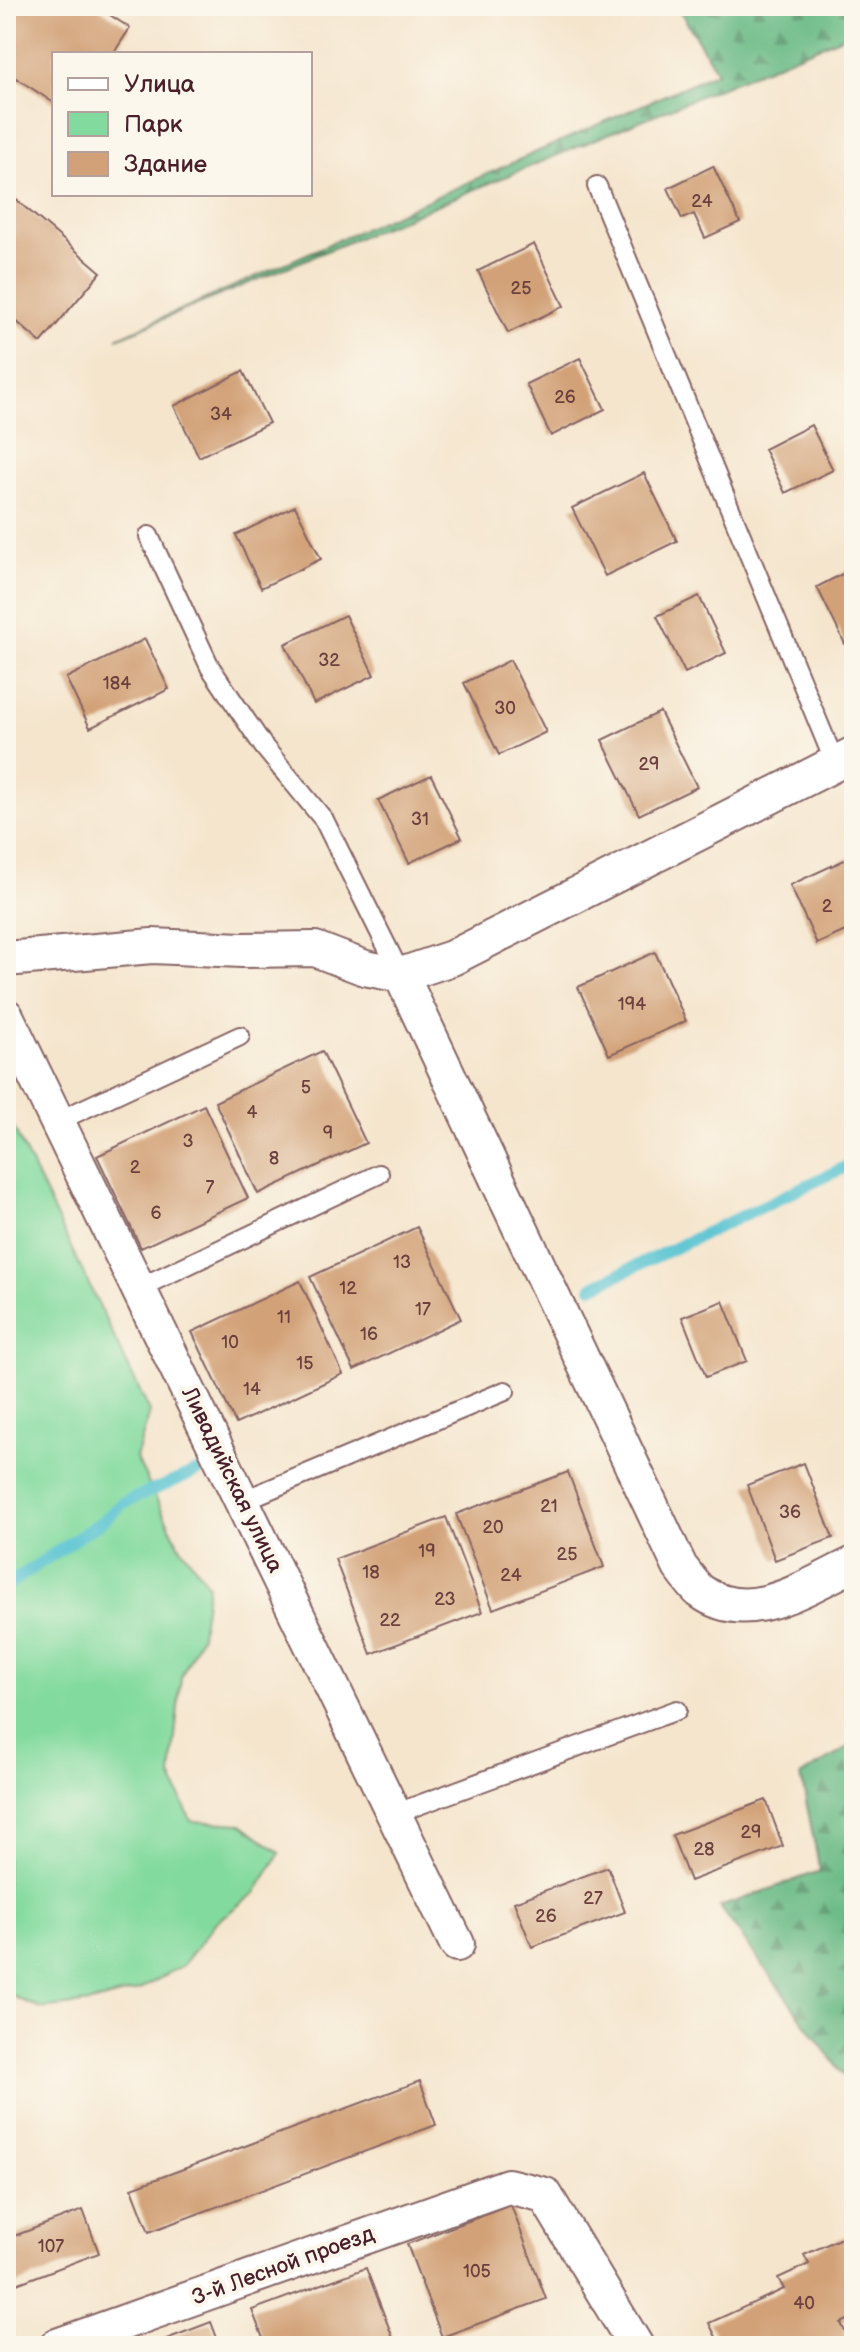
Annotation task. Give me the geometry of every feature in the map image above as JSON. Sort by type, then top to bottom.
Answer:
[{"type":"street","points":[[6,959],[152,946],[315,949],[365,968],[401,975],[452,958],[845,758]]},
{"type":"street","points":[[401,975],[680,1567],[701,1591],[731,1606],[762,1606],[854,1564]]},
{"type":"street","name":"Ливадийская улица","points":[[6,1016],[457,1944]]},
{"type":"street","name":"3-й Лесной проезд","points":[[57,2346],[508,2186],[545,2195],[636,2346]]},
{"type":"lane","points":[[597,186],[845,758]]},
{"type":"lane","points":[[149,536],[210,667],[264,747],[324,820],[401,975]]},
{"type":"lane","points":[[58,1121],[240,1036]]},
{"type":"lane","points":[[139,1288],[379,1174]]},
{"type":"lane","points":[[242,1501],[505,1391]]},
{"type":"lane","points":[[394,1814],[677,1710]]},
{"type":"green space","points":[[677,6],[854,6],[854,32],[117,338],[717,72]]},
{"type":"green space","points":[[6,1112],[150,1412],[136,1458],[178,1543],[208,1585],[201,1635],[181,1677],[171,1776],[191,1821],[242,1824],[280,1853],[255,1893],[216,1922],[183,1965],[139,1990],[90,2003],[41,2009],[6,1993]]},
{"type":"green space","points":[[854,1744],[854,2090],[720,1907],[820,1871],[801,1776]]},
{"type":"building","points":[[6,6],[96,6],[130,28],[114,52],[52,52],[52,102],[13,76],[6,42]]},
{"type":"building","points":[[713,166],[740,222],[705,238],[694,214],[682,219],[668,188]]},
{"type":"building","points":[[6,191],[101,272],[41,343],[6,312]]},
{"type":"building","points":[[534,244],[564,306],[508,333],[478,271]]},
{"type":"building","points":[[580,358],[605,409],[551,436],[526,384]]},
{"type":"building","points":[[243,371],[269,423],[199,457],[174,406]]},
{"type":"building","points":[[811,425],[833,470],[785,493],[764,449]]},
{"type":"building","points":[[644,473],[677,541],[605,576],[572,508]]},
{"type":"building","points":[[295,506],[321,559],[261,588],[236,535]]},
{"type":"building","points":[[854,568],[854,640],[845,644],[817,587]]},
{"type":"building","points":[[699,596],[726,653],[685,673],[657,616]]},
{"type":"building","points":[[345,615],[374,675],[314,704],[285,644]]},
{"type":"building","points":[[145,639],[169,689],[90,728],[66,678]]},
{"type":"building","points":[[510,660],[546,732],[499,755],[464,683]]},
{"type":"building","points":[[660,712],[697,787],[639,815],[602,740]]},
{"type":"building","points":[[431,775],[462,838],[409,863],[378,800]]},
{"type":"building","points":[[853,856],[854,927],[817,944],[790,885]]},
{"type":"building","points":[[655,952],[686,1021],[609,1055],[578,987]]},
{"type":"building","points":[[322,1051],[366,1143],[258,1194],[215,1102]]},
{"type":"building","points":[[204,1105],[248,1198],[141,1248],[97,1156]]},
{"type":"building","points":[[417,1227],[461,1319],[354,1370],[310,1277]]},
{"type":"building","points":[[300,1281],[343,1374],[236,1424],[192,1332]]},
{"type":"building","points":[[723,1301],[747,1361],[706,1377],[682,1317]]},
{"type":"building","points":[[804,1463],[833,1538],[775,1560],[747,1485]]},
{"type":"building","points":[[568,1472],[604,1567],[493,1609],[456,1514]]},
{"type":"building","points":[[446,1517],[482,1612],[371,1654],[335,1559]]},
{"type":"building","points":[[766,1800],[783,1846],[690,1881],[672,1835]]},
{"type":"building","points":[[608,1867],[625,1912],[532,1947],[514,1902]]},
{"type":"building","points":[[420,2081],[436,2125],[149,2232],[132,2188]]},
{"type":"building","points":[[511,2205],[546,2299],[442,2337],[407,2244]]},
{"type":"building","points":[[83,2210],[99,2253],[6,2288],[6,2239]]},
{"type":"building","points":[[854,2232],[854,2317],[841,2323],[851,2345],[702,2346],[717,2339],[709,2323],[784,2289],[778,2278],[809,2264],[804,2255]]},
{"type":"building","points":[[366,2268],[396,2346],[266,2346],[252,2310]]},
{"type":"building","points":[[211,2322],[220,2346],[148,2346]]},
{"type":"waterway","points":[[592,1287],[854,1163]]},
{"type":"waterway","points":[[6,1586],[104,1520],[123,1503],[200,1470]]}]
